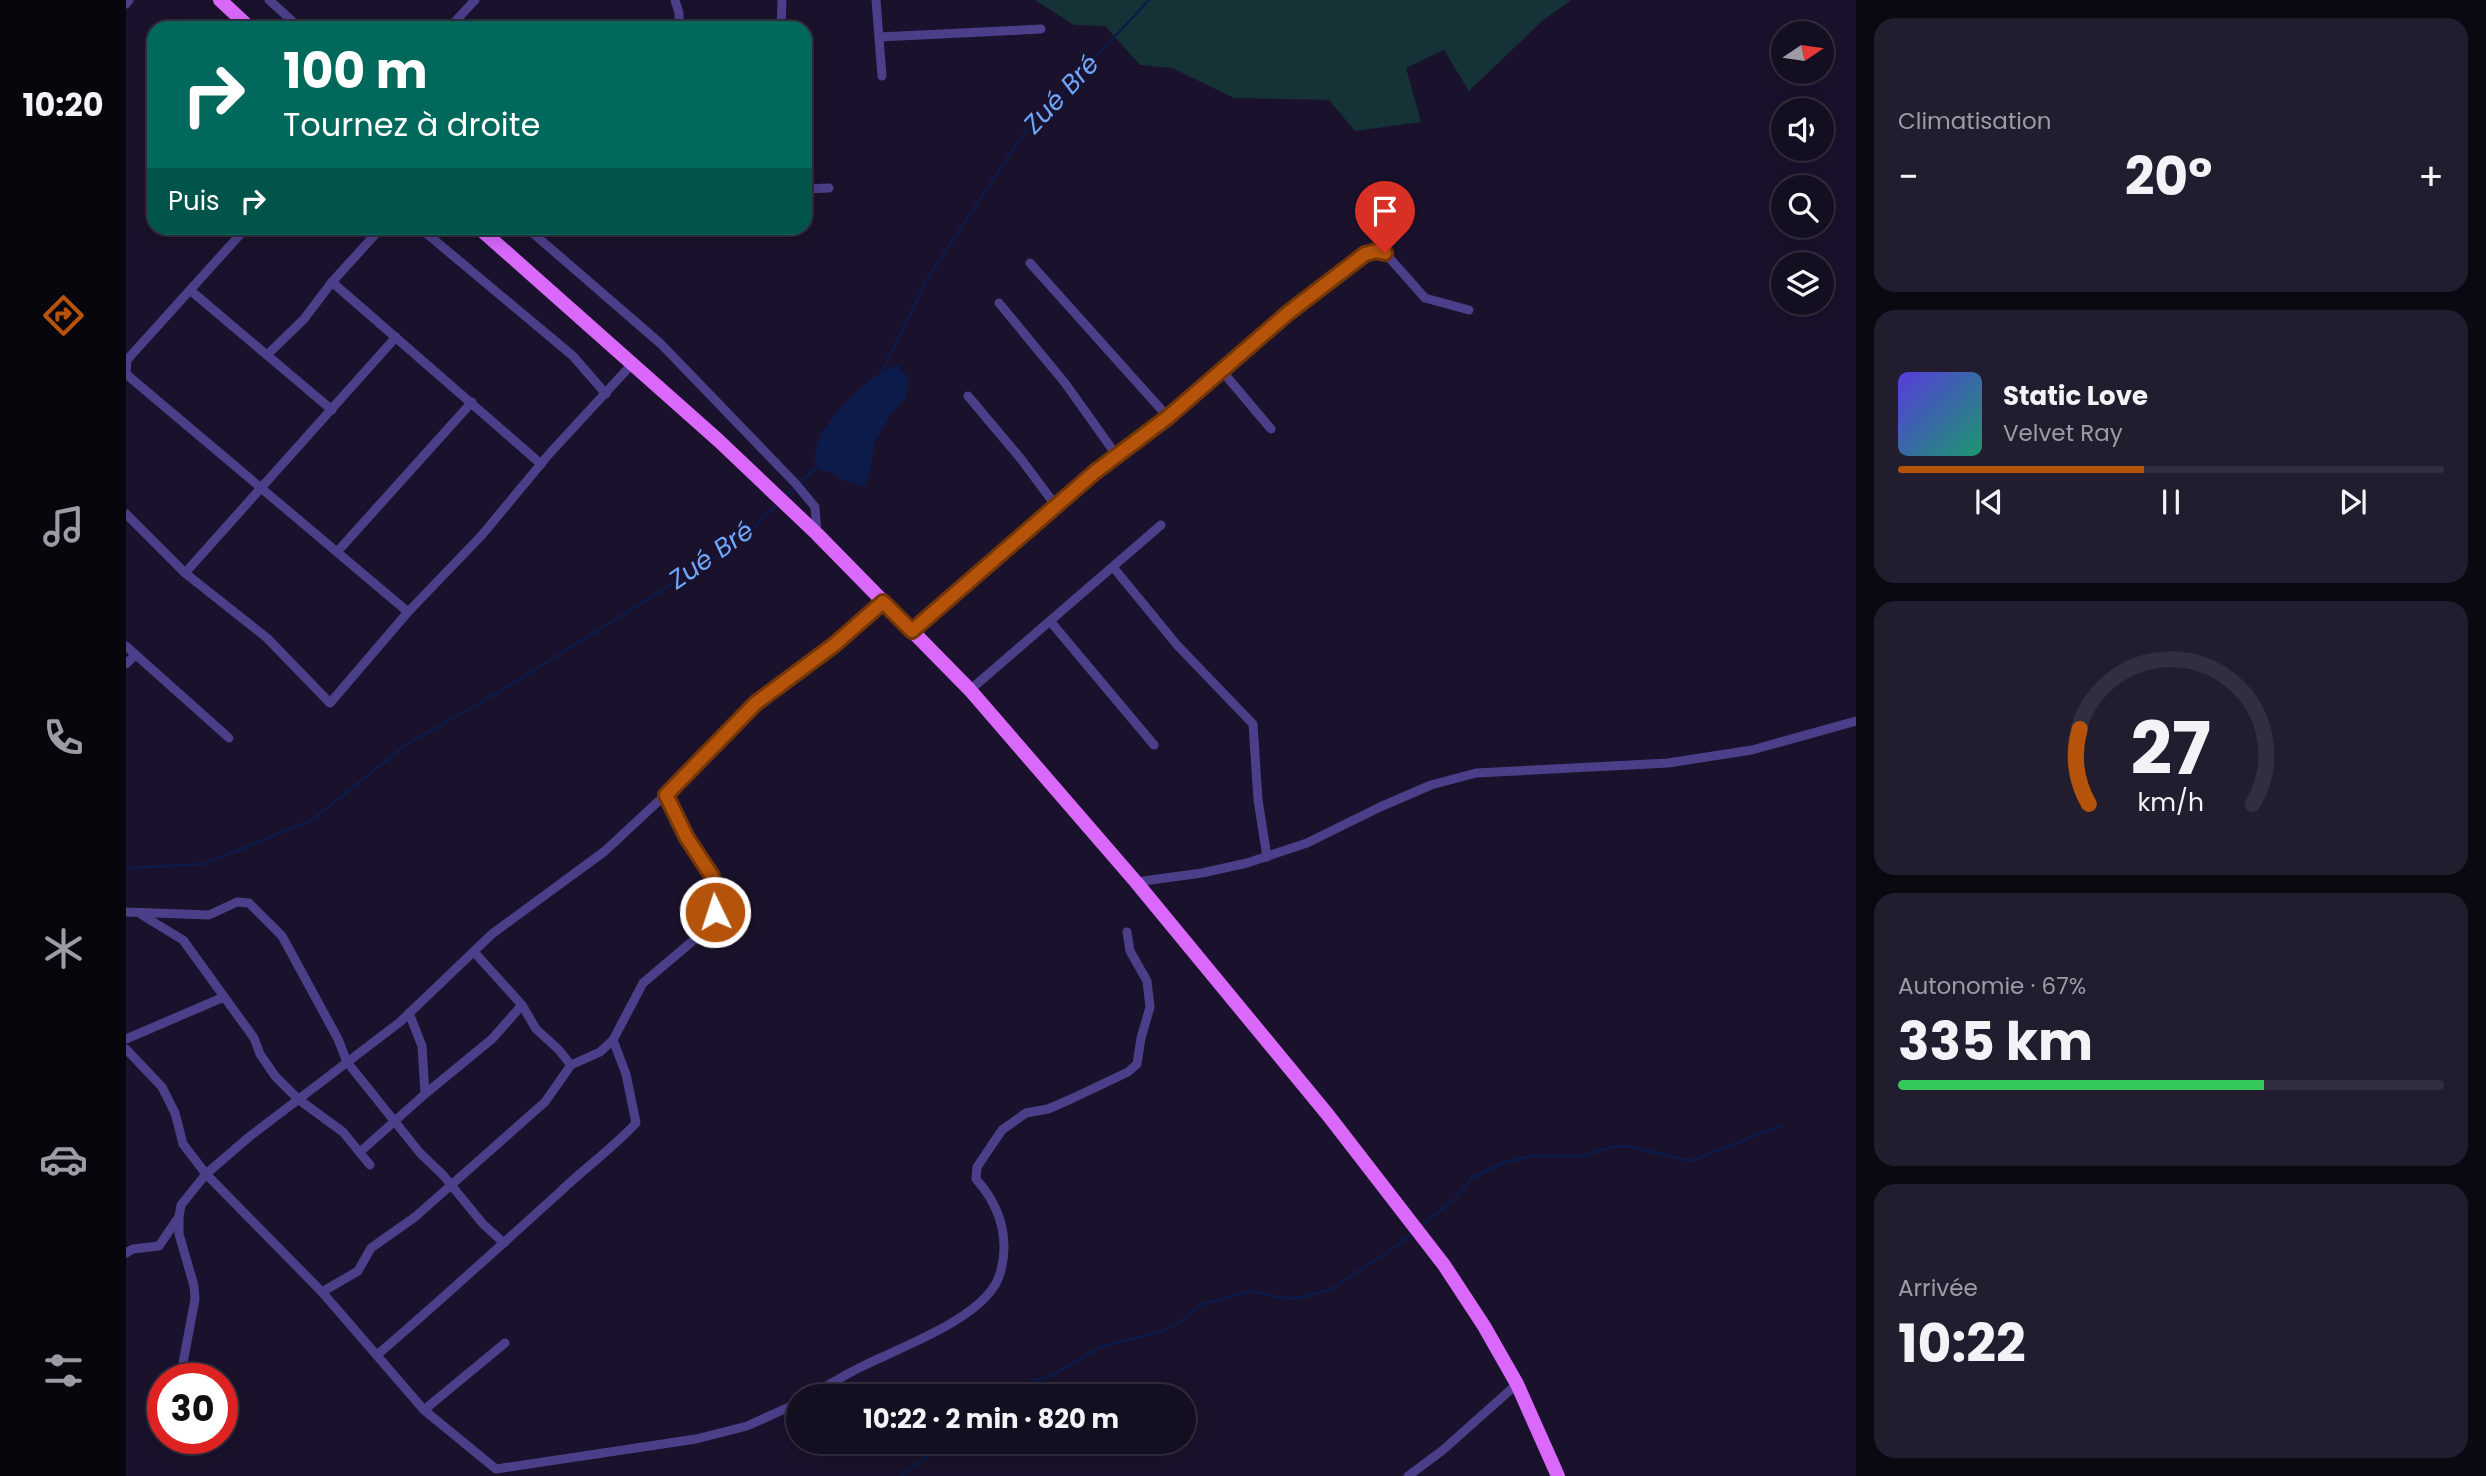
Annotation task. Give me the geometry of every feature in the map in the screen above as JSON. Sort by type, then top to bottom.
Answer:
[{"type":"main road","points":[[220,0],[242,21]]},
{"type":"main road","points":[[489,235],[633,363],[817,534],[970,690],[1136,882],[1328,1115],[1444,1265],[1484,1325],[1517,1384],[1558,1476]]},
{"type":"street","points":[[269,0],[292,21]]},
{"type":"street","points":[[456,21],[475,0]]},
{"type":"street","points":[[675,0],[679,21]]},
{"type":"street","points":[[781,21],[782,0]]},
{"type":"street","points":[[876,0],[882,76]]},
{"type":"street","points":[[879,37],[1041,29]]},
{"type":"street","points":[[812,189],[829,188]]},
{"type":"street","points":[[240,235],[127,360],[126,374],[408,612]]},
{"type":"street","points":[[268,354],[303,320],[332,282],[376,235]]},
{"type":"street","points":[[428,235],[573,356],[606,394]]},
{"type":"street","points":[[535,235],[661,344],[796,484],[815,507],[817,534]]},
{"type":"street","points":[[912,631],[1056,506],[1168,417],[1288,313],[1365,254],[1376,251],[1385,253],[1425,298],[1469,310]]},
{"type":"street","points":[[1030,263],[1168,417]]},
{"type":"street","points":[[332,282],[541,464]]},
{"type":"street","points":[[190,290],[332,410]]},
{"type":"street","points":[[999,303],[1065,383],[1117,456]]},
{"type":"street","points":[[185,573],[396,337]]},
{"type":"street","points":[[126,514],[185,573],[267,638],[330,703],[408,612],[482,535],[541,464],[633,363]]},
{"type":"street","points":[[1222,371],[1271,429]]},
{"type":"street","points":[[968,396],[1021,458],[1056,506]]},
{"type":"street","points":[[337,552],[472,402]]},
{"type":"street","points":[[970,690],[1161,525]]},
{"type":"street","points":[[1112,567],[1177,645],[1253,724],[1258,800],[1267,856]]},
{"type":"street","points":[[183,1363],[195,1299],[194,1286],[179,1234],[179,1217],[181,1205],[206,1174],[249,1137],[370,1046],[475,953],[492,934],[605,850],[666,795],[756,703],[834,645],[883,602]]},
{"type":"street","points":[[1050,621],[1154,746]]},
{"type":"street","points":[[126,646],[229,738]]},
{"type":"street","points":[[126,664],[135,655]]},
{"type":"street","points":[[1136,882],[1202,873],[1267,856],[1307,843],[1432,785],[1476,773],[1668,763],[1752,750],[1856,720]]},
{"type":"street","points":[[322,1292],[358,1271],[371,1248],[415,1217],[545,1102],[571,1065],[600,1052],[613,1040],[643,983],[695,939],[715,912],[712,876],[687,838],[666,795]]},
{"type":"street","points":[[137,914],[209,915],[237,902],[249,903],[282,936],[338,1039],[347,1062],[483,1224],[504,1243]]},
{"type":"street","points":[[126,912],[149,918],[183,940],[254,1038],[260,1055],[275,1076],[298,1099],[343,1132],[370,1165]]},
{"type":"street","points":[[830,1384],[862,1366],[938,1331],[994,1288],[1004,1261],[1004,1234],[997,1210],[976,1179],[977,1167],[1002,1130],[1026,1113],[1048,1109],[1128,1072],[1137,1064],[1150,1007],[1147,981],[1130,951],[1127,932]]},
{"type":"street","points":[[475,953],[522,1005],[536,1029],[571,1065]]},
{"type":"street","points":[[126,1039],[224,997]]},
{"type":"street","points":[[360,1152],[492,1039],[522,1005]]},
{"type":"street","points":[[409,1013],[422,1046],[425,1094]]},
{"type":"street","points":[[377,1355],[636,1123],[626,1074],[613,1040]]},
{"type":"street","points":[[126,1049],[162,1087],[175,1113],[184,1144],[206,1174],[322,1292],[424,1410],[496,1469],[696,1438],[747,1426],[786,1408]]},
{"type":"street","points":[[126,1254],[133,1249],[159,1246],[179,1217]]},
{"type":"street","points":[[424,1410],[505,1343]]},
{"type":"street","points":[[1408,1476],[1443,1450],[1517,1384]]},
{"type":"green space","points":[[1035,0],[1571,0],[1541,22],[1469,91],[1444,50],[1406,68],[1421,122],[1355,131],[1329,100],[1234,98],[1172,68],[1140,65],[1105,26],[1074,25]]},
{"type":"water","points":[[898,365],[909,380],[905,398],[887,420],[874,444],[865,486],[844,481],[830,471],[820,471],[815,460],[816,446],[834,416],[860,388],[885,370]]},
{"type":"waterway","name":"Zué Bré","points":[[881,373],[930,274],[1021,137],[1149,0]]},
{"type":"waterway","name":"Zué Bré","points":[[786,496],[819,464]]},
{"type":"waterway","name":"Zué Bré","points":[[126,868],[204,864],[312,820],[407,744],[497,693],[738,543],[779,503]]},
{"type":"waterway","points":[[1421,1226],[1453,1200],[1473,1177],[1502,1163],[1532,1156],[1582,1156],[1611,1147],[1627,1146],[1691,1161],[1780,1126]]},
{"type":"waterway","points":[[1028,1384],[1051,1376],[1100,1347],[1163,1331],[1177,1324],[1202,1304],[1251,1291],[1283,1298],[1300,1298],[1331,1289],[1413,1232]]},
{"type":"waterway","points":[[901,1476],[930,1454]]},
{"type":"route","points":[[715,912],[712,876],[687,838],[666,795],[756,703],[834,645],[883,602],[912,631],[1095,472],[1168,417],[1288,313],[1365,254],[1376,251],[1385,253]]}]
